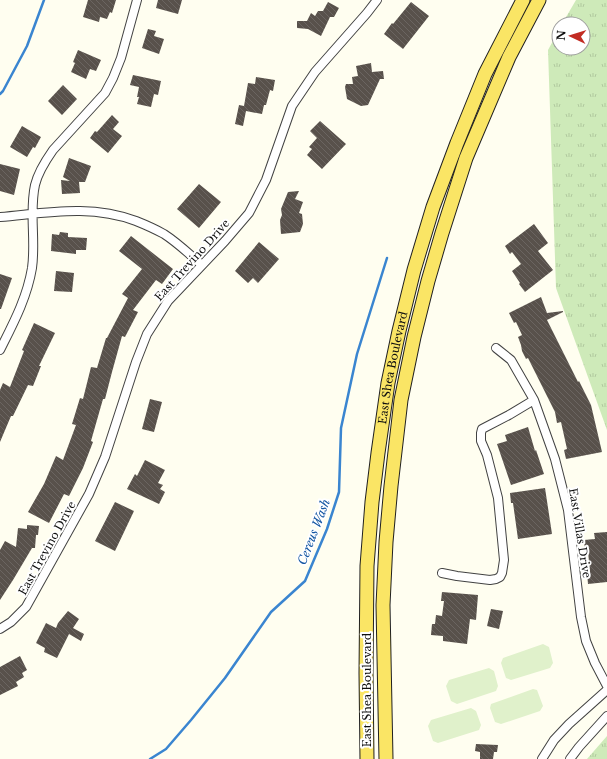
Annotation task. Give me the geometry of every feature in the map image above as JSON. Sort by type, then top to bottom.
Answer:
[{"type":"main road","name":"East Shea Boulevard","points":[[368,759],[366,673],[367,566],[372,502],[388,383],[414,270],[433,207],[485,74],[523,0]]},
{"type":"main road","name":"East Shea Boulevard","points":[[386,759],[383,605],[386,542],[401,400],[428,281],[466,158],[509,57],[539,0]]},
{"type":"main road","points":[[401,323],[417,327]]},
{"type":"street","points":[[0,350],[22,304],[28,287],[32,267],[32,230],[35,184],[39,172],[53,150],[105,93],[114,78],[138,0]]},
{"type":"street","name":"East Trevino Drive","points":[[0,629],[11,622],[26,607],[89,494],[106,457],[136,362],[147,334],[168,301],[225,241],[249,213],[266,180],[292,106],[315,72],[377,0]]},
{"type":"street","points":[[0,217],[77,210],[124,217],[147,225],[163,234],[202,265]]},
{"type":"street","name":"East Villas Drive","points":[[496,348],[512,360],[534,400],[555,459],[568,510],[581,617],[586,641],[594,663],[607,686]]},
{"type":"street","points":[[442,573],[490,580],[500,577],[504,560],[498,498],[488,455],[481,440],[481,433],[482,429],[534,400]]},
{"type":"street","points":[[542,759],[554,740],[569,724],[607,690]]},
{"type":"street","points":[[570,759],[607,716]]},
{"type":"green space","points":[[576,0],[607,0],[607,430],[556,288],[548,50],[551,45],[551,56],[591,56],[591,16],[567,16]]},
{"type":"green space","points":[[543,644],[549,647],[553,663],[550,668],[511,680],[506,678],[501,663],[503,658]]},
{"type":"green space","points":[[489,668],[494,671],[498,686],[496,691],[457,704],[451,701],[446,686],[449,680]]},
{"type":"green space","points":[[533,689],[537,690],[543,706],[540,711],[501,724],[495,722],[490,708],[491,704]]},
{"type":"green space","points":[[471,708],[476,711],[481,725],[479,730],[438,743],[433,741],[428,726],[431,720]]},
{"type":"green space","points":[[607,736],[607,759],[587,759]]},
{"type":"building","points":[[88,0],[116,0],[112,13],[110,12],[107,19],[100,17],[99,22],[83,17]]},
{"type":"building","points":[[158,0],[182,0],[178,14],[156,8]]},
{"type":"building","points":[[328,2],[339,8],[334,17],[330,17],[321,36],[308,29],[297,28],[297,21],[307,21],[311,13],[315,16],[318,11],[323,11]]},
{"type":"building","points":[[411,2],[429,16],[403,49],[384,34]]},
{"type":"building","points":[[148,29],[156,31],[154,36],[164,39],[159,54],[142,48]]},
{"type":"building","points":[[78,50],[101,60],[96,71],[90,69],[86,79],[71,72]]},
{"type":"building","points":[[371,63],[372,72],[383,71],[384,79],[380,79],[368,105],[361,106],[347,99],[345,87],[346,84],[353,84],[352,77],[358,76],[356,66]]},
{"type":"building","points":[[133,75],[161,81],[158,95],[154,94],[151,107],[137,104],[139,87],[130,85]]},
{"type":"building","points":[[256,77],[275,80],[273,91],[270,90],[262,114],[246,111],[243,126],[235,124],[239,105],[244,106],[248,83],[255,84]]},
{"type":"building","points":[[63,85],[77,99],[62,115],[48,101]]},
{"type":"building","points":[[112,115],[119,122],[113,129],[122,136],[108,153],[90,138],[95,131],[97,132]]},
{"type":"building","points":[[320,121],[346,144],[322,169],[307,155],[312,149],[309,147],[317,138],[310,131]]},
{"type":"building","points":[[22,126],[41,137],[35,148],[33,147],[27,157],[10,147]]},
{"type":"building","points":[[69,158],[91,166],[85,182],[79,182],[80,193],[62,194],[61,180],[70,181],[63,177]]},
{"type":"building","points":[[0,164],[20,169],[14,195],[0,191]]},
{"type":"building","points":[[199,184],[221,202],[199,228],[177,209]]},
{"type":"building","points":[[299,191],[295,199],[303,202],[299,213],[302,214],[303,224],[300,232],[281,234],[281,209],[288,192]]},
{"type":"building","points":[[534,224],[548,243],[538,251],[553,270],[525,292],[512,271],[521,264],[512,252],[510,254],[505,246]]},
{"type":"building","points":[[60,232],[68,233],[68,237],[87,238],[86,250],[76,250],[76,254],[51,251],[52,234],[59,235]]},
{"type":"building","points":[[131,236],[173,269],[162,284],[156,280],[133,310],[138,312],[125,337],[122,336],[105,399],[103,399],[91,441],[93,442],[83,468],[69,496],[64,494],[49,523],[28,512],[44,484],[56,456],[63,460],[76,425],[72,424],[80,398],[83,399],[91,367],[97,368],[106,338],[128,298],[122,294],[142,269],[119,251]]},
{"type":"building","points":[[259,242],[279,259],[258,283],[253,278],[248,283],[235,271]]},
{"type":"building","points":[[56,271],[74,273],[72,292],[54,291]]},
{"type":"building","points":[[0,274],[12,278],[1,309],[0,309]]},
{"type":"building","points":[[541,297],[547,313],[563,311],[547,320],[591,405],[602,452],[566,459],[564,450],[567,449],[561,422],[557,423],[555,412],[528,358],[526,359],[522,351],[518,337],[522,335],[516,322],[514,323],[509,313]]},
{"type":"building","points":[[34,323],[55,333],[39,366],[41,366],[33,386],[28,385],[13,416],[11,416],[0,442],[0,390],[3,383],[10,387],[24,351],[22,350]]},
{"type":"building","points":[[150,399],[162,402],[154,432],[142,429]]},
{"type":"building","points":[[528,427],[544,474],[511,485],[497,444],[507,441],[505,435]]},
{"type":"building","points":[[145,460],[165,470],[158,483],[163,485],[160,489],[165,492],[159,504],[127,489],[135,474],[137,476]]},
{"type":"building","points":[[545,488],[552,534],[518,539],[513,503],[511,503],[510,493]]},
{"type":"building","points":[[115,502],[134,511],[115,551],[95,541]]},
{"type":"building","points":[[27,525],[39,526],[38,535],[36,535],[35,548],[32,548],[0,600],[0,550],[5,541],[16,547],[18,528],[27,529]]},
{"type":"building","points":[[607,532],[607,582],[588,584],[587,573],[590,573],[588,551],[585,551],[584,540],[595,539],[594,533]]},
{"type":"building","points":[[442,592],[478,595],[476,620],[470,619],[467,644],[443,641],[443,636],[431,635],[432,624],[435,624],[436,615],[442,616],[444,601],[441,601]]},
{"type":"building","points":[[491,609],[503,611],[499,629],[487,626]]},
{"type":"building","points":[[68,611],[79,619],[73,628],[84,634],[81,641],[69,634],[57,658],[44,652],[45,648],[36,643],[46,623],[56,628],[58,623]]},
{"type":"building","points":[[20,656],[27,670],[22,673],[24,677],[16,682],[18,686],[0,695],[0,667]]},
{"type":"building","points":[[476,744],[498,745],[497,752],[494,752],[493,759],[480,759],[480,752],[475,751]]},
{"type":"waterway","points":[[0,94],[27,46],[44,0]]},
{"type":"waterway","name":"Cereus Wash","points":[[150,759],[166,749],[225,678],[271,612],[305,581],[327,529],[339,492],[341,428],[357,354],[387,258]]}]
